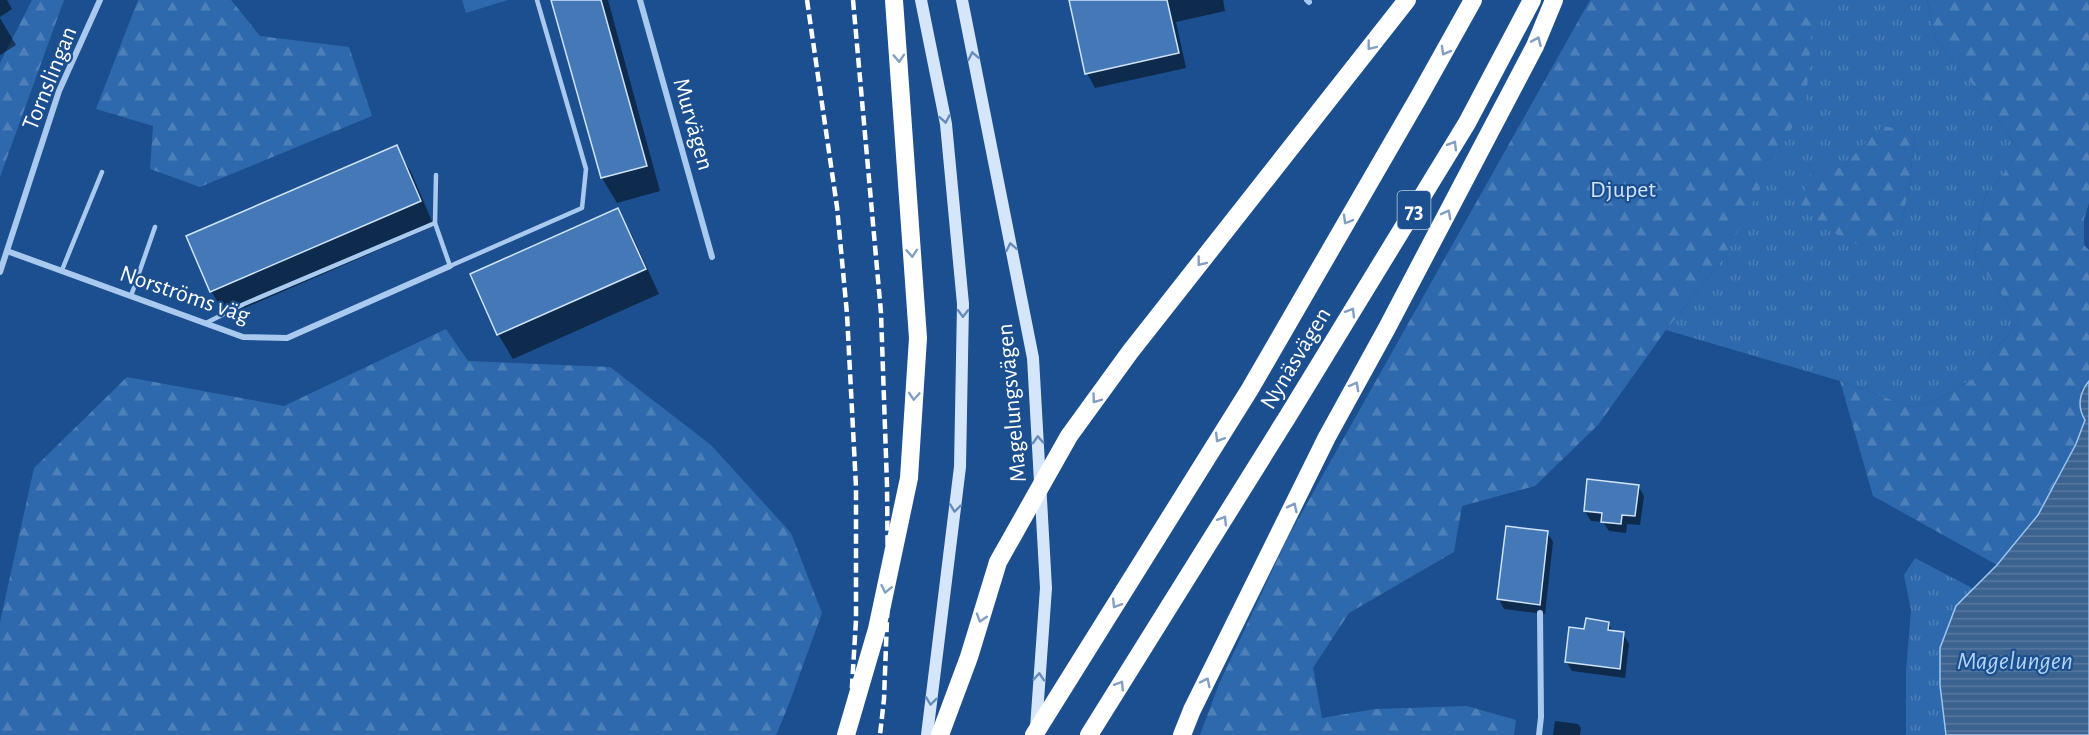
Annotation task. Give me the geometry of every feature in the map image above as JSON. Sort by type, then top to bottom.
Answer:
[{"type":"highway","points":[[846,735],[878,629],[909,478],[918,338],[894,0]]},
{"type":"highway","points":[[940,735],[969,657],[998,562],[1069,436],[1130,352],[1407,0]]},
{"type":"highway","name":"Nynäsvägen","points":[[1035,735],[1250,388],[1473,0]]},
{"type":"highway","name":"Nynäsvägen","points":[[1089,735],[1467,123],[1532,0]]},
{"type":"highway","points":[[1182,735],[1192,710],[1327,437],[1535,46],[1554,0]]},
{"type":"street","name":"Tornslingan","points":[[0,272],[59,91],[100,0]]},
{"type":"street","name":"Murvägen","points":[[640,0],[712,257]]},
{"type":"street","name":"Magelungsvägen","points":[[921,0],[946,124],[963,304],[960,467],[927,735]]},
{"type":"street","name":"Magelungsvägen","points":[[962,0],[1033,358],[1046,588],[1035,735]]},
{"type":"street","name":"Norströms väg","points":[[7,251],[243,337],[287,338],[450,266]]},
{"type":"street","points":[[1539,735],[1540,613]]},
{"type":"lane","points":[[436,175],[435,223],[450,266],[582,208],[586,169],[537,0]]},
{"type":"lane","points":[[62,270],[102,172]]},
{"type":"lane","points":[[206,323],[244,304],[435,223]]},
{"type":"lane","points":[[131,296],[155,227]]},
{"type":"green space","points":[[32,0],[64,0],[0,177],[0,63]]},
{"type":"green space","points":[[138,0],[231,0],[260,36],[349,47],[372,116],[200,187],[150,169],[153,126],[96,109]]},
{"type":"green space","points":[[462,0],[508,0],[466,13]]},
{"type":"green space","name":"Djupet","points":[[1590,0],[1814,0],[1806,101],[1723,259],[1666,330],[1598,425],[1535,486],[1462,506],[1454,552],[1349,613],[1313,668],[1322,718],[1375,709],[1467,706],[1516,720],[1514,735],[1200,735],[1219,684],[1287,539]]},
{"type":"green space","points":[[1814,0],[1927,0],[1936,40],[1987,102],[2020,153],[1985,196],[1974,256],[2020,320],[1971,380],[1937,400],[1911,407],[1840,381],[1666,330],[1723,259]],"holes":[[[1915,132],[1910,181],[1901,228],[1844,167],[1858,150]]]},
{"type":"green space","points":[[1927,0],[2089,0],[2089,203],[2084,219],[2084,245],[2089,250],[2089,381],[2081,390],[2085,420],[2076,444],[2038,515],[1997,565],[1873,496],[1840,381],[1911,407],[1937,400],[1971,380],[2020,320],[1974,256],[1985,196],[2020,153],[1987,102],[1936,40]]},
{"type":"green space","points":[[1883,126],[1915,132],[1910,181],[1901,228],[1861,246],[1828,230],[1800,205],[1811,172],[1844,167]]},
{"type":"green space","points":[[446,329],[468,361],[610,367],[711,445],[791,533],[822,613],[776,735],[0,735],[0,622],[34,468],[127,377],[284,406]]},
{"type":"green space","points":[[1915,558],[1974,589],[1956,606],[1940,685],[1946,735],[1906,735],[1906,671],[1911,610],[1904,575]]},
{"type":"water","name":"Magelungen","points":[[2089,381],[2089,735],[1946,735],[1940,685],[1940,648],[1956,606],[1997,565],[2038,515],[2076,444],[2085,420],[2080,405],[2081,395]]},
{"type":"building","points":[[551,0],[601,0],[647,166],[601,178]]},
{"type":"building","points":[[1069,0],[1167,0],[1179,53],[1085,74]]},
{"type":"building","points":[[397,145],[421,201],[210,292],[186,236]]},
{"type":"building","points":[[618,208],[646,269],[497,335],[470,274]]},
{"type":"building","points":[[1587,479],[1639,485],[1635,516],[1622,515],[1621,524],[1601,522],[1602,513],[1584,511]]},
{"type":"building","points":[[1506,526],[1548,531],[1540,605],[1497,599]]},
{"type":"building","points":[[1586,618],[1609,622],[1608,630],[1624,632],[1620,669],[1565,662],[1569,627],[1584,629]]},
{"type":"railway","points":[[807,0],[837,207],[847,314],[856,487],[856,620],[849,735]]},
{"type":"railway","points":[[853,0],[881,313],[888,593],[884,699],[880,735]]}]
